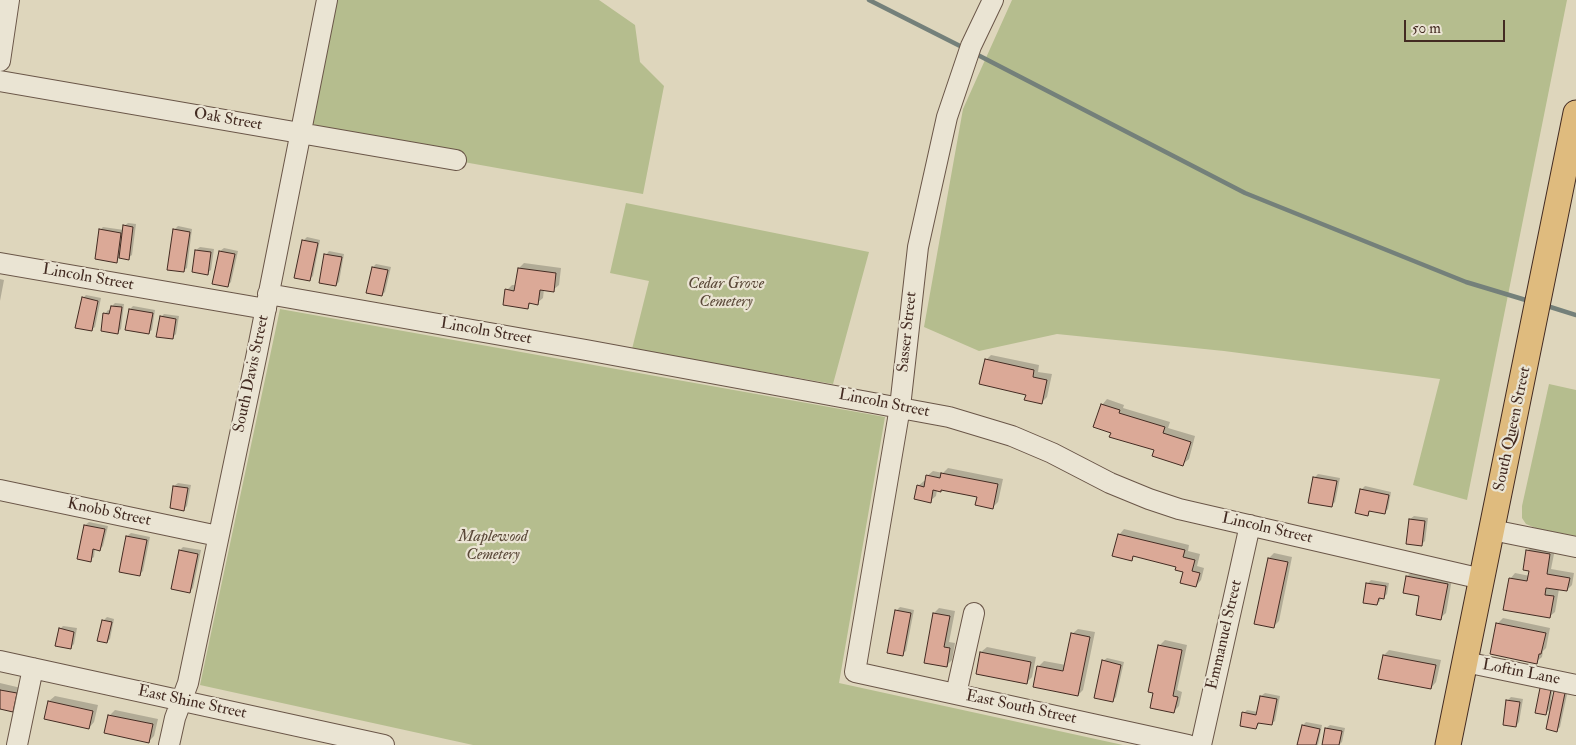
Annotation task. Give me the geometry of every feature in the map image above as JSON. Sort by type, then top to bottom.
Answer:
[{"type":"main road","name":"South Queen Street","points":[[1448,745],[1576,113]]},
{"type":"street","points":[[0,61],[9,0]]},
{"type":"street","name":"South Davis Street","points":[[169,745],[175,718],[188,683],[328,0]]},
{"type":"street","name":"Sasser Street","points":[[855,672],[900,407],[918,247],[932,177],[947,117],[971,46],[993,0]]},
{"type":"street","name":"Oak Street","points":[[0,81],[456,160]]},
{"type":"street","name":"Lincoln Street","points":[[0,263],[267,301],[586,350],[949,417],[1012,436],[1110,483],[1179,509],[1482,578]]},
{"type":"street","name":"Knobb Street","points":[[0,490],[218,536]]},
{"type":"street","name":"Emmanuel Street","points":[[1201,745],[1250,525]]},
{"type":"street","points":[[1492,530],[1576,547]]},
{"type":"street","points":[[956,694],[974,613]]},
{"type":"street","name":"East Shine Street","points":[[0,661],[384,745]]},
{"type":"street","name":"Loftin Lane","points":[[1465,662],[1576,685]]},
{"type":"street","points":[[17,745],[33,668]]},
{"type":"street","name":"East South Street","points":[[855,672],[956,694],[1138,740],[1188,745]]},
{"type":"green space","points":[[328,0],[599,0],[635,25],[640,62],[664,86],[643,194],[301,133]]},
{"type":"green space","points":[[1012,0],[1567,0],[1467,500],[1413,485],[1440,379],[1224,351],[1057,334],[979,351],[924,327],[963,109]]},
{"type":"green space","name":"Cedar Grove Cemetery","points":[[626,203],[869,252],[833,384],[632,349],[649,281],[610,273]]},
{"type":"green space","name":"Maplewood Cemetery","points":[[280,309],[885,417],[839,683],[1123,745],[473,745],[200,685]]},
{"type":"green space","points":[[1549,384],[1576,390],[1576,536],[1538,529],[1526,524],[1522,518],[1522,506]]},
{"type":"building","points":[[123,225],[133,227],[129,260],[119,258]]},
{"type":"building","points":[[99,229],[121,233],[117,263],[95,259]]},
{"type":"building","points":[[173,229],[190,232],[184,272],[167,270]]},
{"type":"building","points":[[302,240],[318,243],[310,281],[294,278]]},
{"type":"building","points":[[195,250],[211,252],[208,275],[192,272]]},
{"type":"building","points":[[219,251],[235,254],[228,287],[212,284]]},
{"type":"building","points":[[324,254],[342,257],[336,286],[319,283]]},
{"type":"building","points":[[372,267],[388,270],[382,296],[366,293]]},
{"type":"building","points":[[518,268],[556,273],[554,292],[540,290],[538,305],[529,303],[528,309],[503,305],[505,289],[514,291]]},
{"type":"building","points":[[82,297],[98,301],[92,331],[75,328]]},
{"type":"building","points":[[111,306],[122,307],[118,334],[101,331],[103,313],[109,314]]},
{"type":"building","points":[[129,309],[153,313],[149,334],[125,330]]},
{"type":"building","points":[[160,316],[176,319],[173,339],[156,337]]},
{"type":"building","points":[[985,359],[1034,370],[1033,377],[1047,380],[1042,404],[1024,400],[1026,395],[979,384]]},
{"type":"building","points":[[1101,404],[1120,410],[1119,413],[1165,427],[1163,433],[1191,442],[1183,466],[1152,456],[1154,450],[1109,437],[1111,433],[1093,427]]},
{"type":"building","points":[[941,473],[998,484],[993,509],[975,505],[977,497],[941,490],[941,492],[933,490],[931,503],[914,499],[917,485],[924,487],[926,475],[940,478]]},
{"type":"building","points":[[1313,477],[1337,481],[1332,507],[1308,503]]},
{"type":"building","points":[[173,486],[188,488],[184,511],[170,508]]},
{"type":"building","points":[[1360,489],[1389,495],[1385,514],[1369,511],[1368,516],[1355,513]]},
{"type":"building","points":[[1409,519],[1425,521],[1422,546],[1406,544]]},
{"type":"building","points":[[84,525],[105,529],[100,551],[93,549],[91,562],[77,559]]},
{"type":"building","points":[[1118,534],[1185,550],[1183,557],[1195,560],[1192,571],[1200,573],[1196,587],[1180,583],[1183,572],[1175,570],[1176,567],[1133,556],[1132,561],[1112,556]]},
{"type":"building","points":[[126,536],[147,540],[140,576],[119,572]]},
{"type":"building","points":[[179,550],[198,554],[190,593],[171,589]]},
{"type":"building","points":[[1526,550],[1550,554],[1547,574],[1570,578],[1567,591],[1546,588],[1545,595],[1554,596],[1550,618],[1503,610],[1509,578],[1527,581],[1529,571],[1523,570]]},
{"type":"building","points":[[1268,558],[1288,562],[1274,628],[1254,624]]},
{"type":"building","points":[[1406,576],[1448,584],[1441,620],[1416,615],[1419,596],[1403,593]]},
{"type":"building","points":[[1366,583],[1386,586],[1384,599],[1379,598],[1377,605],[1363,603]]},
{"type":"building","points":[[895,610],[911,613],[903,656],[887,653]]},
{"type":"building","points":[[933,613],[950,616],[944,647],[950,648],[947,667],[924,663]]},
{"type":"building","points":[[102,620],[112,622],[107,643],[97,641]]},
{"type":"building","points":[[1496,623],[1546,633],[1537,664],[1490,654]]},
{"type":"building","points":[[59,628],[74,632],[71,649],[55,646]]},
{"type":"building","points":[[1071,633],[1090,637],[1078,696],[1033,687],[1037,666],[1063,671]]},
{"type":"building","points":[[1158,645],[1182,650],[1173,696],[1178,697],[1174,713],[1150,708],[1153,693],[1148,692]]},
{"type":"building","points":[[980,652],[1031,662],[1027,684],[976,674]]},
{"type":"building","points":[[1383,655],[1436,665],[1431,689],[1378,679]]},
{"type":"building","points":[[1102,660],[1121,665],[1113,702],[1094,698]]},
{"type":"building","points":[[1540,688],[1551,690],[1546,715],[1535,713]]},
{"type":"building","points":[[0,690],[17,693],[13,712],[0,709]]},
{"type":"building","points":[[1554,691],[1565,693],[1557,732],[1546,729]]},
{"type":"building","points":[[1260,696],[1277,699],[1272,725],[1258,723],[1256,729],[1240,726],[1242,712],[1256,715]]},
{"type":"building","points":[[1506,700],[1520,702],[1516,727],[1503,725]]},
{"type":"building","points":[[48,701],[93,711],[89,729],[44,719]]},
{"type":"building","points":[[108,715],[153,724],[149,743],[104,733]]},
{"type":"building","points":[[1302,725],[1320,729],[1316,745],[1297,745]]},
{"type":"building","points":[[1325,728],[1342,731],[1339,745],[1322,745]]},
{"type":"waterway","points":[[869,0],[962,47]]},
{"type":"waterway","points":[[974,53],[1245,193],[1466,282],[1529,301]]},
{"type":"waterway","points":[[1544,305],[1576,315]]}]
